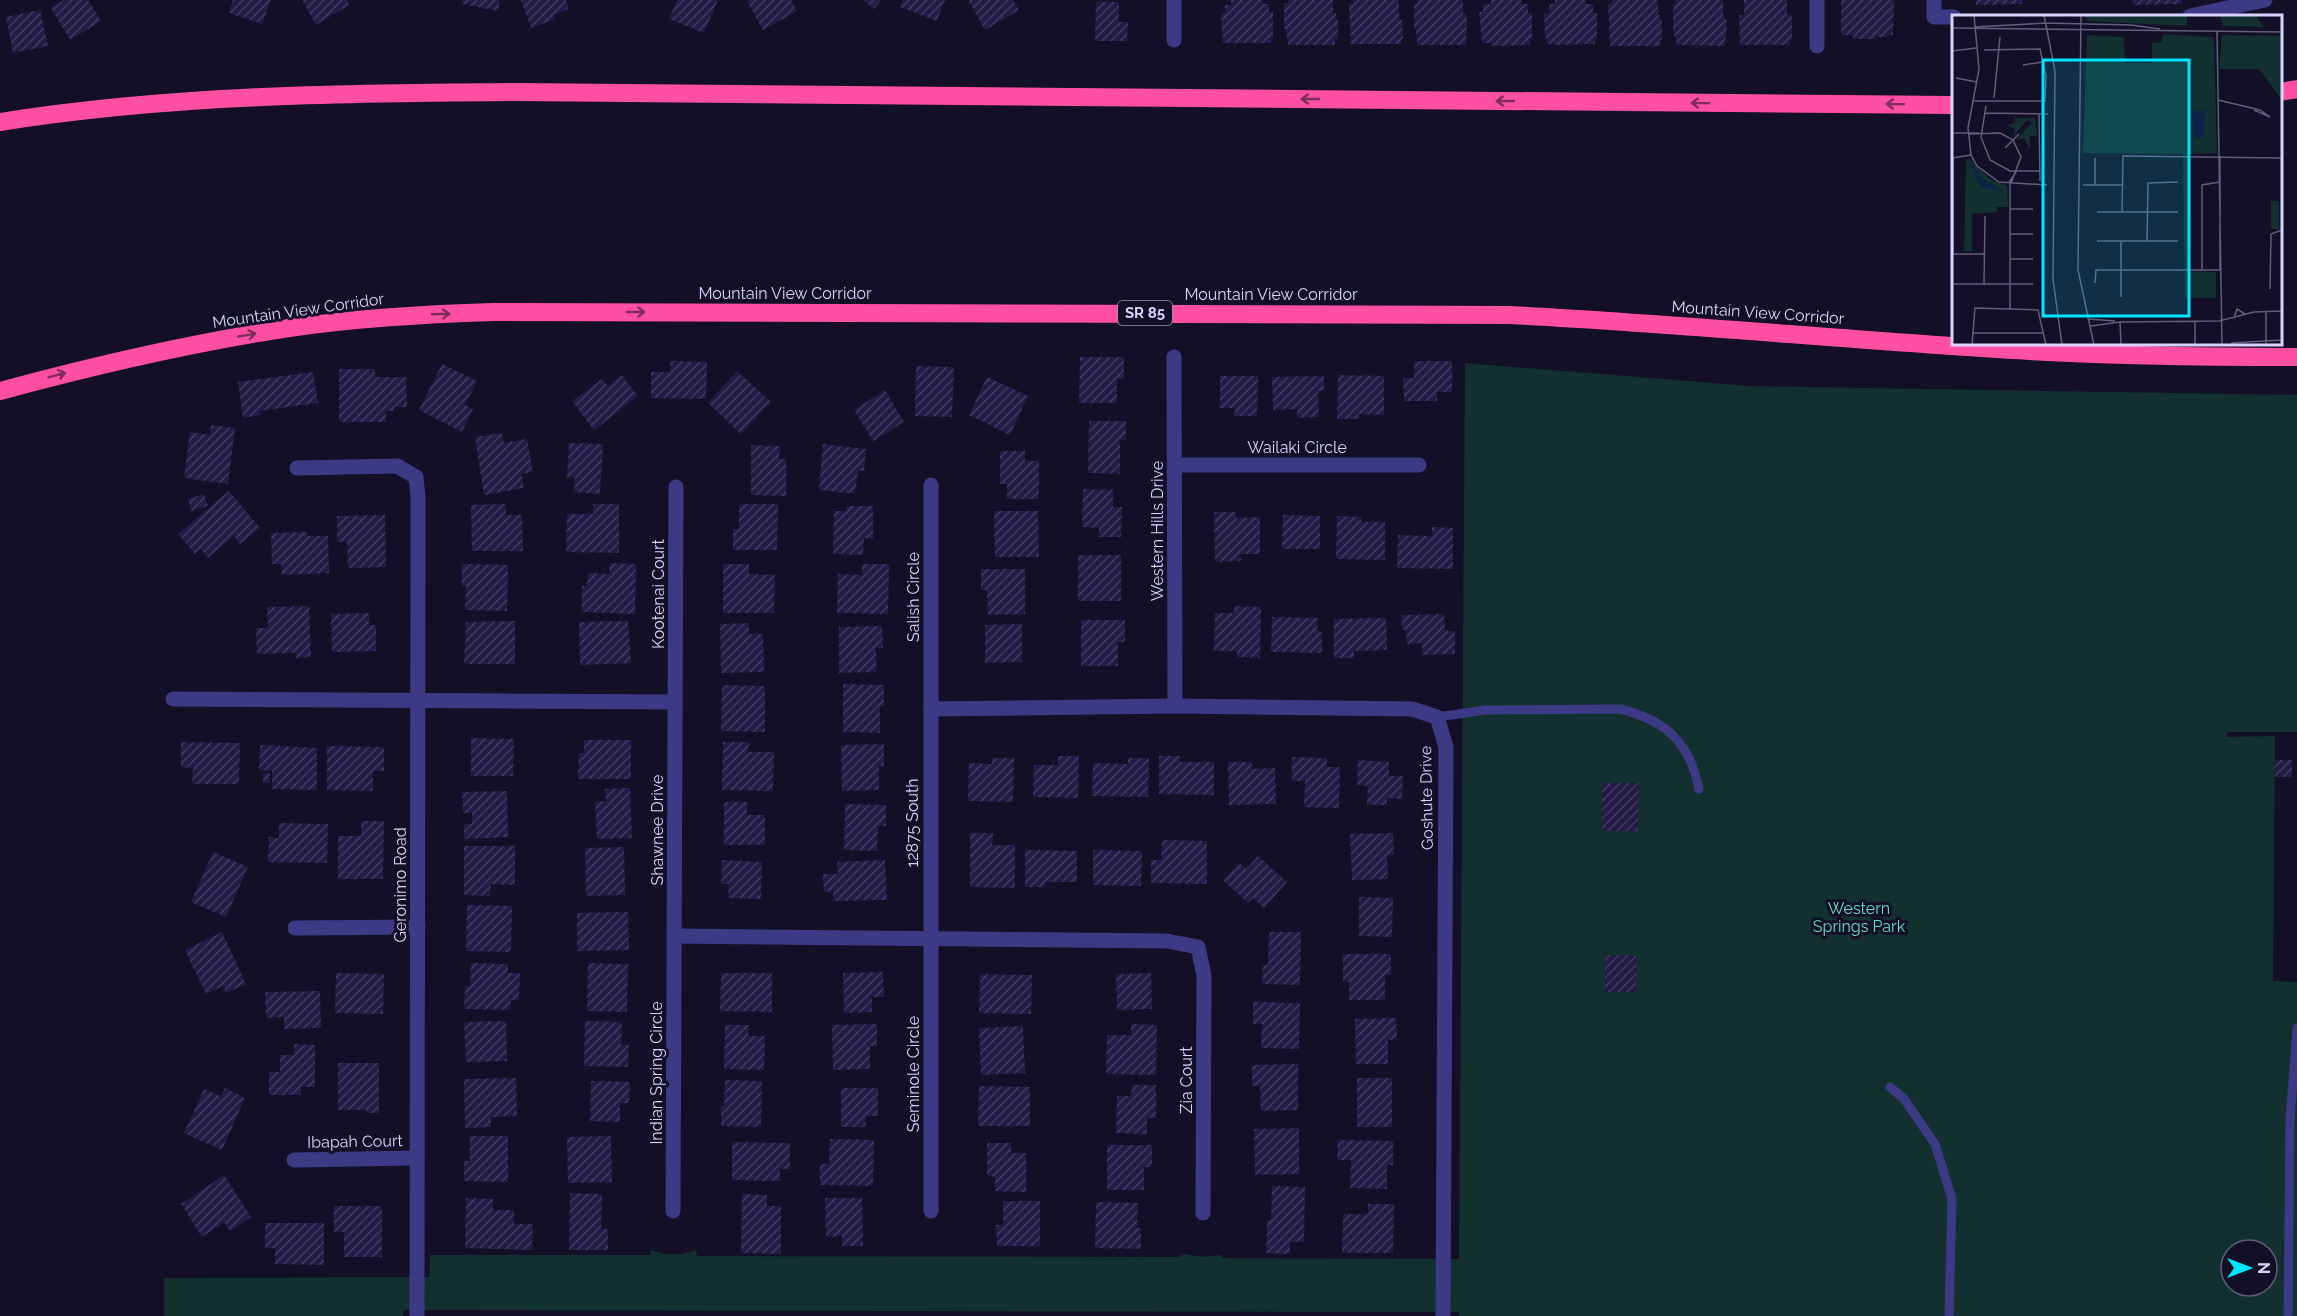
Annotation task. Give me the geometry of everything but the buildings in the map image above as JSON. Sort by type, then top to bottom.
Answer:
[{"type":"highway","points":[[2282,92],[2297,89]]},
{"type":"highway","points":[[0,122],[158,102],[328,93],[515,92],[1952,105]]},
{"type":"highway","name":"Mountain View Corridor","points":[[0,390],[180,346],[291,328],[411,315],[494,312],[1510,315],[1626,321],[2032,351],[2297,357]]},
{"type":"street","points":[[1174,0],[1174,40]]},
{"type":"street","points":[[1816,0],[1817,46]]},
{"type":"street","points":[[1934,0],[1934,16],[1952,17]]},
{"type":"street","points":[[2195,15],[2265,0]]},
{"type":"street","name":"Western Hills Drive","points":[[1174,357],[1175,706]]},
{"type":"street","name":"Wailaki Circle","points":[[1175,465],[1419,465]]},
{"type":"street","name":"Geronimo Road","points":[[297,468],[397,466],[416,477],[417,1316]]},
{"type":"street","name":"Salish Circle","points":[[931,485],[931,710]]},
{"type":"street","name":"Kootenai Court","points":[[675,702],[676,488]]},
{"type":"street","points":[[173,699],[675,702]]},
{"type":"street","name":"Shawnee Drive","points":[[674,936],[675,702]]},
{"type":"street","points":[[931,710],[1175,706],[1412,709],[1437,717]]},
{"type":"street","name":"12875 South","points":[[930,937],[931,710]]},
{"type":"street","name":"Goshute Drive","points":[[1437,717],[1446,747],[1443,1316]]},
{"type":"street","points":[[295,928],[418,927]]},
{"type":"street","points":[[674,936],[930,937]]},
{"type":"street","name":"Indian Spring Circle","points":[[673,1210],[674,936]]},
{"type":"street","name":"Zia Court","points":[[930,937],[1167,941],[1198,947],[1204,976],[1203,1213]]},
{"type":"street","name":"Seminole Circle","points":[[930,937],[931,1211]]},
{"type":"street","name":"Ibapah Court","points":[[294,1160],[417,1158]]},
{"type":"lane","points":[[1437,717],[1486,710],[1620,710],[1636,713],[1651,718],[1667,728],[1682,745],[1692,762],[1699,789]]},
{"type":"lane","points":[[2288,1316],[2290,1121],[2297,1028]]},
{"type":"lane","points":[[1890,1087],[1904,1099],[1935,1144],[1952,1199],[1949,1316]]},
{"type":"green space","name":"Western Springs Park","points":[[1465,363],[1750,386],[2297,395],[2297,732],[2227,732],[2226,737],[2275,736],[2273,981],[2297,982],[2297,1316],[1459,1316],[1459,1312],[404,1310],[403,1316],[164,1316],[164,1278],[429,1277],[430,1255],[651,1255],[651,1250],[674,1254],[696,1250],[697,1256],[1178,1257],[1184,1254],[1204,1257],[1220,1255],[1222,1258],[1459,1259]]}]
